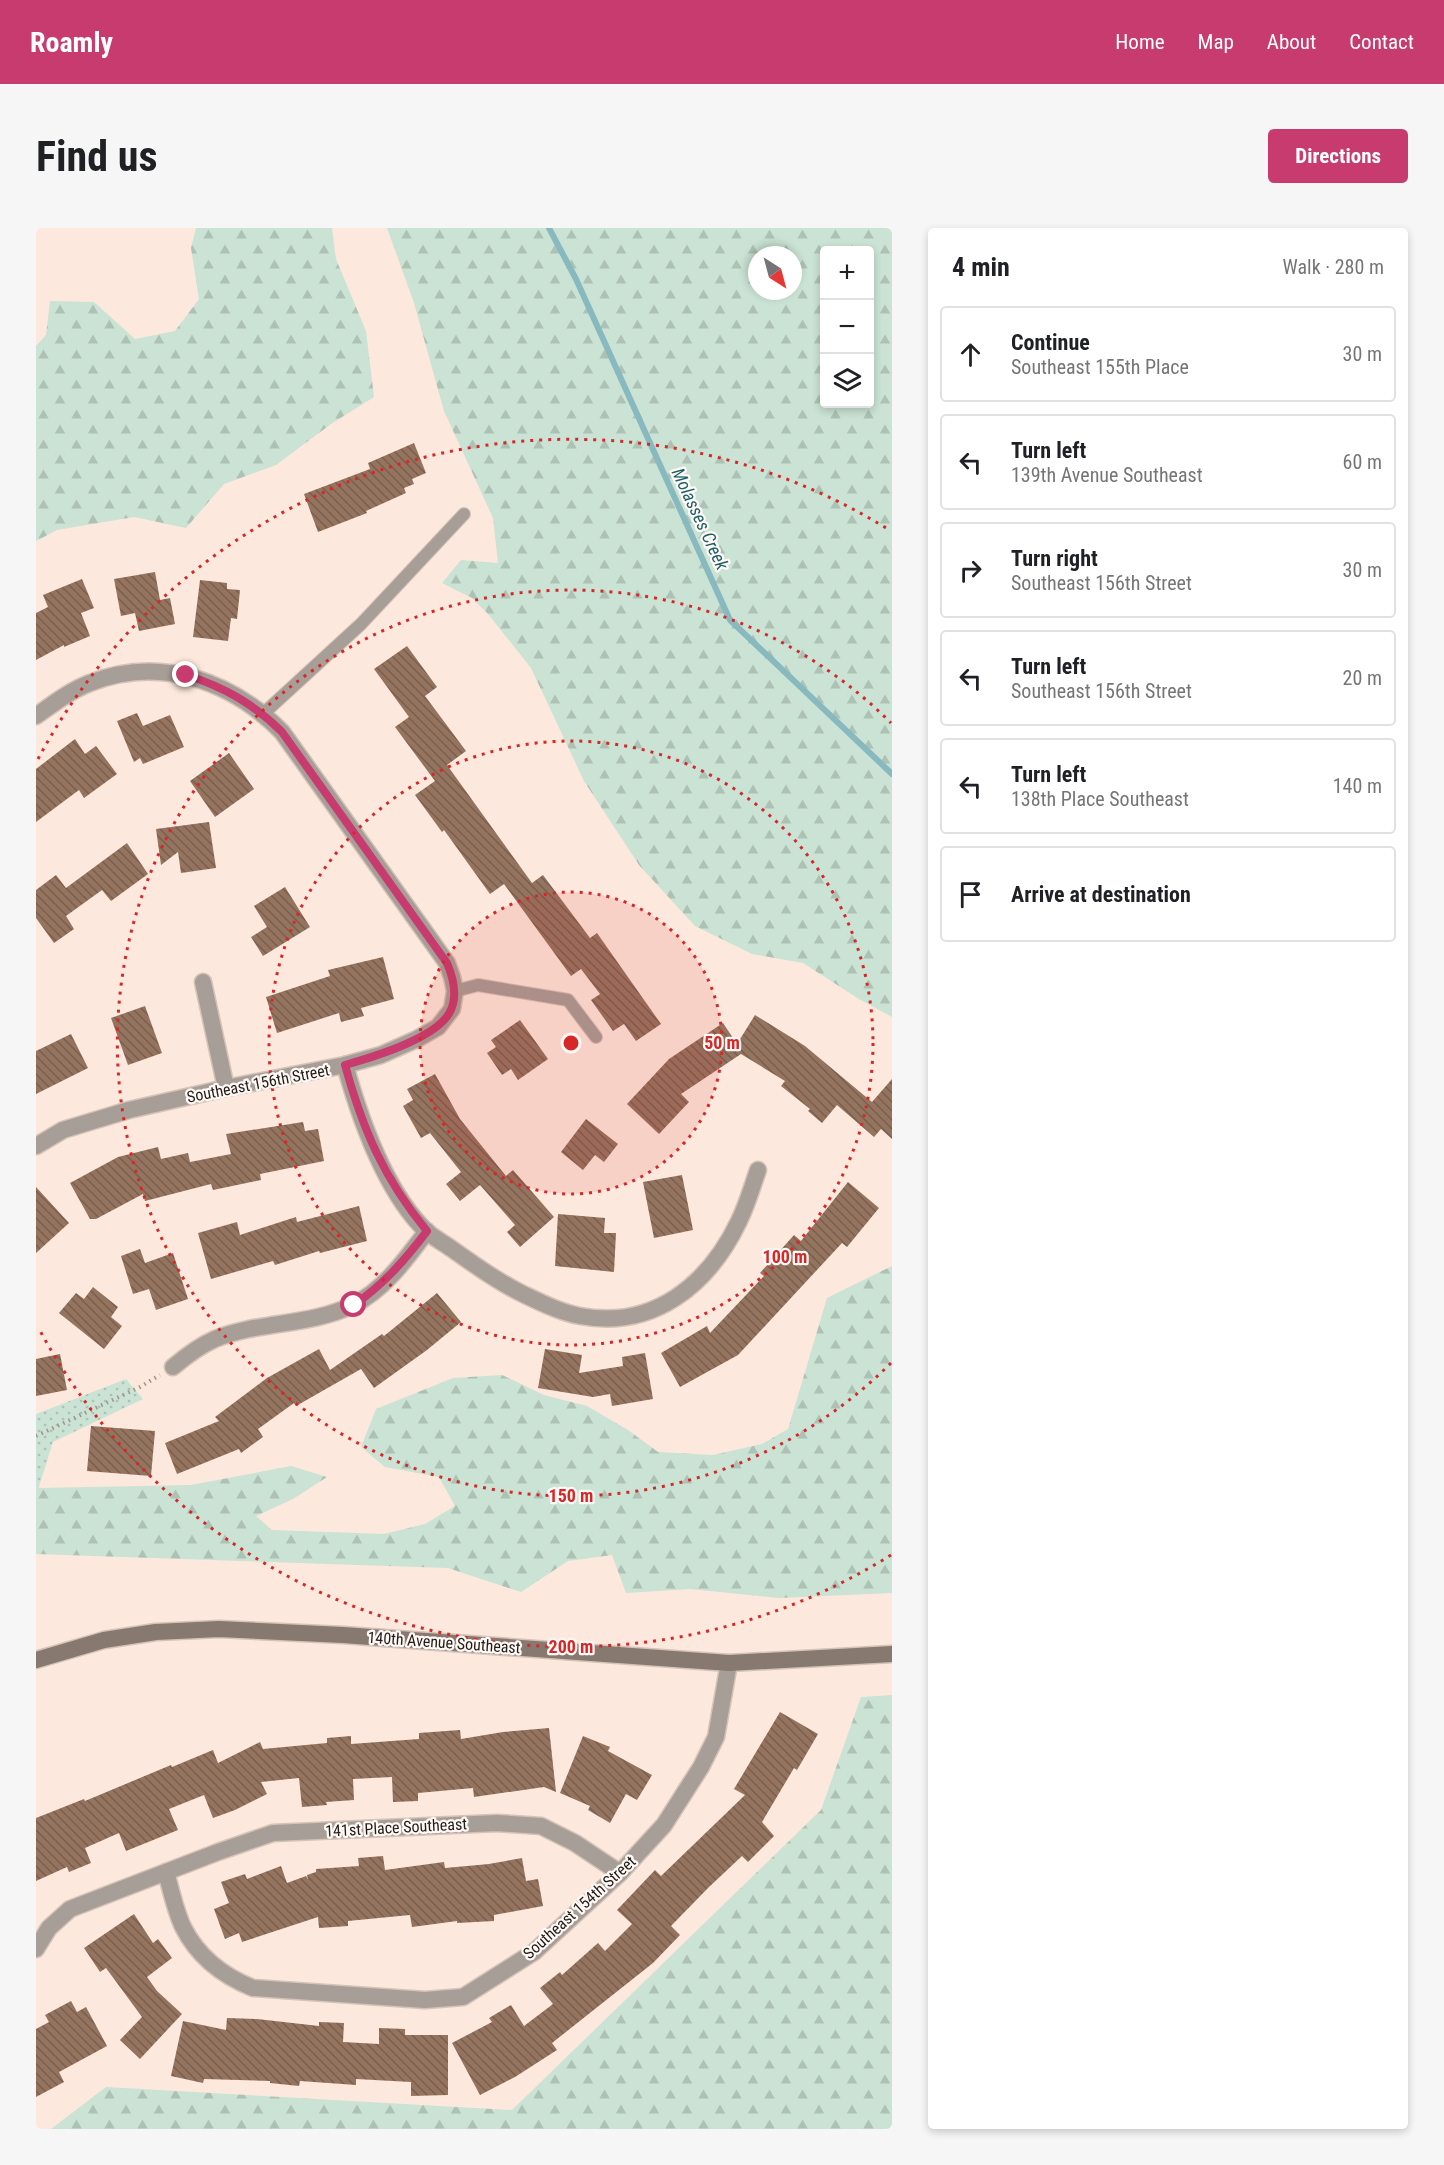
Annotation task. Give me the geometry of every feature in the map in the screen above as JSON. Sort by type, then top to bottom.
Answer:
[{"type":"main road","name":"140th Avenue Southeast","points":[[36,1660],[104,1640],[156,1632],[219,1629],[343,1635],[729,1663],[892,1654]]},
{"type":"street","points":[[36,716],[70,693],[90,683],[112,676],[161,672],[186,675],[208,682],[230,692],[264,713],[282,732],[447,963],[455,991]]},
{"type":"street","points":[[203,982],[226,1088]]},
{"type":"street","name":"Southeast 156th Street","points":[[36,1146],[63,1130],[129,1110],[345,1065],[381,1055],[429,1034],[447,1019],[452,1009],[455,991]]},
{"type":"street","points":[[345,1065],[358,1113],[375,1152],[394,1187],[427,1231],[498,1282],[550,1307],[581,1316],[613,1318],[636,1315],[664,1305],[687,1291],[706,1274],[725,1246],[740,1220],[758,1170]]},
{"type":"street","points":[[173,1366],[196,1348],[215,1339],[331,1313],[354,1305],[393,1274],[427,1231]]},
{"type":"street","name":"Southeast 154th Street","points":[[166,1872],[183,1927],[205,1959],[232,1979],[254,1988],[424,2000],[463,1997],[534,1952],[620,1873],[664,1826],[701,1767],[716,1737],[729,1663]]},
{"type":"street","name":"141st Place Southeast","points":[[36,1949],[49,1928],[70,1909],[273,1833],[496,1823],[541,1826],[575,1843],[620,1873]]},
{"type":"lane","points":[[264,713],[361,624],[464,514]]},
{"type":"lane","points":[[455,991],[478,985],[568,1000],[596,1037]]},
{"type":"path","points":[[36,1436],[140,1387],[173,1366]]},
{"type":"green space","points":[[196,228],[332,228],[336,259],[366,331],[374,397],[331,424],[276,465],[224,484],[186,528],[134,517],[57,530],[36,541],[36,346],[46,335],[50,301],[94,302],[135,339],[175,331],[199,299],[191,248]]},
{"type":"green space","points":[[387,228],[892,228],[892,1017],[803,963],[752,954],[695,926],[639,865],[584,781],[531,668],[488,614],[472,598],[442,583],[461,560],[498,563],[493,518],[444,411],[414,303]]},
{"type":"green space","points":[[892,1266],[892,1593],[779,1598],[690,1589],[626,1593],[612,1555],[568,1561],[521,1592],[448,1568],[36,1554],[38,1488],[191,1485],[291,1466],[327,1477],[293,1499],[256,1516],[272,1530],[384,1534],[425,1524],[455,1506],[439,1477],[385,1467],[361,1447],[376,1409],[453,1378],[502,1375],[544,1395],[587,1406],[628,1430],[658,1452],[713,1455],[762,1444],[788,1429],[827,1298]]},
{"type":"green space","points":[[126,1379],[143,1399],[53,1442],[36,1496],[36,1414]]},
{"type":"green space","points":[[892,1695],[892,2129],[51,2129],[106,2087],[512,2110],[821,1810],[861,1697]]},
{"type":"building","points":[[414,443],[426,473],[412,479],[414,484],[404,488],[406,493],[366,511],[367,513],[318,532],[304,494],[370,469],[368,463]]},
{"type":"building","points":[[155,572],[160,600],[170,598],[175,624],[139,631],[135,613],[121,616],[114,579]]},
{"type":"building","points":[[82,579],[94,608],[81,613],[90,636],[64,647],[64,645],[36,660],[36,613],[48,607],[43,595]]},
{"type":"building","points":[[200,580],[227,583],[227,589],[240,590],[237,619],[231,618],[228,641],[193,637]]},
{"type":"building","points":[[407,646],[437,687],[425,696],[466,751],[447,765],[532,883],[543,875],[590,938],[597,933],[661,1024],[636,1041],[624,1024],[613,1031],[591,1000],[600,994],[581,969],[571,976],[504,884],[490,894],[444,830],[442,832],[415,795],[435,781],[395,727],[409,717],[374,669]]},
{"type":"building","points":[[137,713],[143,726],[170,715],[184,747],[143,764],[140,758],[134,762],[117,721]]},
{"type":"building","points":[[75,739],[85,754],[96,746],[117,774],[84,798],[79,790],[36,822],[36,769]]},
{"type":"building","points":[[229,753],[254,789],[215,817],[190,781]]},
{"type":"building","points":[[209,822],[216,868],[181,873],[178,852],[161,865],[156,829]]},
{"type":"building","points":[[127,843],[148,874],[111,901],[102,890],[66,916],[74,929],[54,943],[36,918],[36,890],[56,875],[66,888]]},
{"type":"building","points":[[285,887],[310,927],[263,956],[251,937],[267,927],[254,906]]},
{"type":"building","points":[[383,957],[394,999],[361,1008],[364,1016],[341,1022],[339,1013],[277,1033],[266,997],[330,976],[328,970]]},
{"type":"building","points":[[145,1006],[162,1053],[128,1065],[111,1018]]},
{"type":"building","points":[[755,1015],[805,1046],[872,1102],[892,1079],[892,1139],[881,1129],[874,1137],[837,1105],[822,1123],[808,1111],[810,1109],[781,1086],[785,1081],[741,1054],[681,1094],[689,1102],[659,1134],[627,1104],[669,1059],[723,1023],[737,1044]]},
{"type":"building","points":[[520,1020],[548,1059],[518,1080],[511,1069],[502,1075],[487,1053],[496,1047],[491,1040]]},
{"type":"building","points":[[71,1034],[88,1068],[36,1094],[36,1051]]},
{"type":"building","points":[[435,1074],[460,1119],[506,1176],[513,1170],[554,1217],[520,1247],[507,1232],[515,1225],[480,1185],[460,1201],[446,1184],[461,1172],[430,1133],[421,1138],[403,1106],[413,1100],[407,1089]]},
{"type":"building","points":[[586,1119],[618,1144],[604,1162],[595,1155],[583,1170],[561,1152]]},
{"type":"building","points":[[303,1122],[305,1131],[318,1129],[324,1161],[260,1174],[261,1180],[213,1190],[211,1184],[145,1201],[143,1194],[96,1219],[90,1219],[70,1183],[118,1157],[158,1147],[161,1159],[188,1153],[190,1162],[231,1154],[226,1134]]},
{"type":"building","points":[[682,1175],[693,1230],[654,1238],[643,1182]]},
{"type":"building","points":[[848,1182],[879,1208],[847,1247],[842,1243],[738,1355],[680,1387],[661,1353],[707,1326],[710,1333],[764,1276],[760,1273],[794,1235],[801,1241]]},
{"type":"building","points":[[36,1187],[69,1223],[36,1253]]},
{"type":"building","points":[[359,1206],[367,1241],[320,1253],[319,1251],[275,1265],[273,1261],[211,1279],[198,1233],[237,1222],[240,1235],[296,1217],[297,1222]]},
{"type":"building","points":[[558,1214],[605,1218],[604,1233],[616,1233],[614,1272],[555,1266]]},
{"type":"building","points":[[140,1249],[145,1263],[173,1253],[188,1299],[156,1310],[149,1289],[133,1294],[121,1256]]},
{"type":"building","points":[[93,1287],[118,1307],[111,1317],[122,1326],[104,1349],[59,1313],[76,1293],[84,1299]]},
{"type":"building","points":[[437,1293],[461,1322],[374,1388],[361,1369],[296,1406],[294,1403],[258,1429],[263,1437],[241,1453],[239,1449],[177,1474],[165,1443],[219,1421],[215,1417],[267,1378],[319,1349],[330,1370],[382,1334],[384,1336]]},
{"type":"building","points":[[545,1349],[582,1355],[579,1373],[623,1366],[622,1357],[645,1353],[653,1399],[612,1406],[610,1394],[593,1397],[538,1388]]},
{"type":"building","points":[[60,1354],[67,1390],[36,1396],[36,1359]]},
{"type":"building","points":[[91,1426],[155,1431],[151,1476],[87,1471]]},
{"type":"building","points":[[780,1712],[818,1734],[797,1770],[794,1768],[762,1822],[774,1836],[748,1862],[742,1856],[708,1888],[671,1926],[680,1935],[653,1963],[552,2043],[557,2050],[515,2077],[480,2095],[452,2043],[492,2022],[489,2018],[511,2005],[524,2026],[553,2004],[540,1988],[560,1972],[562,1975],[598,1943],[605,1951],[632,1924],[617,1910],[655,1870],[661,1876],[745,1795],[734,1789]]},
{"type":"building","points":[[549,1728],[556,1792],[544,1787],[474,1797],[473,1788],[418,1793],[418,1801],[393,1802],[392,1777],[353,1779],[354,1800],[302,1807],[299,1778],[261,1782],[267,1794],[235,1810],[213,1818],[204,1795],[169,1809],[178,1830],[126,1851],[119,1833],[85,1848],[91,1863],[69,1872],[67,1867],[36,1881],[36,1818],[213,1750],[218,1763],[260,1742],[263,1749],[327,1743],[327,1738],[351,1736],[351,1744],[419,1739],[419,1733],[460,1730],[461,1739]]},
{"type":"building","points":[[583,1736],[610,1747],[608,1751],[652,1775],[637,1800],[626,1794],[610,1823],[588,1810],[590,1806],[560,1793]]},
{"type":"building","points":[[383,1856],[385,1870],[444,1862],[445,1868],[522,1858],[526,1881],[538,1879],[543,1906],[494,1915],[494,1921],[457,1923],[457,1921],[412,1927],[410,1915],[348,1921],[348,1926],[319,1928],[318,1917],[242,1942],[239,1933],[225,1939],[214,1909],[229,1903],[221,1882],[245,1874],[247,1879],[281,1866],[287,1883],[306,1876],[308,1879],[307,1875],[316,1872],[316,1869],[359,1866],[358,1858]]},
{"type":"building","points":[[134,1914],[153,1943],[158,1939],[172,1958],[147,1977],[157,1991],[182,2014],[140,2059],[120,2040],[142,2017],[106,1968],[100,1972],[84,1948]]},
{"type":"building","points":[[71,2001],[77,2012],[86,2007],[107,2046],[59,2072],[64,2082],[36,2097],[36,2029],[49,2022],[45,2015]]},
{"type":"building","points":[[227,2018],[319,2026],[319,2022],[344,2023],[343,2042],[379,2044],[379,2028],[405,2029],[405,2035],[448,2035],[448,2095],[411,2096],[411,2082],[356,2079],[356,2085],[300,2081],[299,2086],[270,2083],[270,2081],[204,2079],[203,2083],[171,2076],[183,2021],[226,2030]]},
{"type":"waterway","name":"Molasses Creek","points":[[549,228],[576,279],[730,620],[892,774]]},
{"type":"route","points":[[186,675],[208,682],[251,704],[264,713],[282,732],[447,963],[452,977],[455,991],[452,1009],[447,1019],[438,1027],[429,1034],[381,1055],[345,1065],[358,1113],[375,1152],[394,1187],[427,1231],[393,1274],[354,1305]]}]
